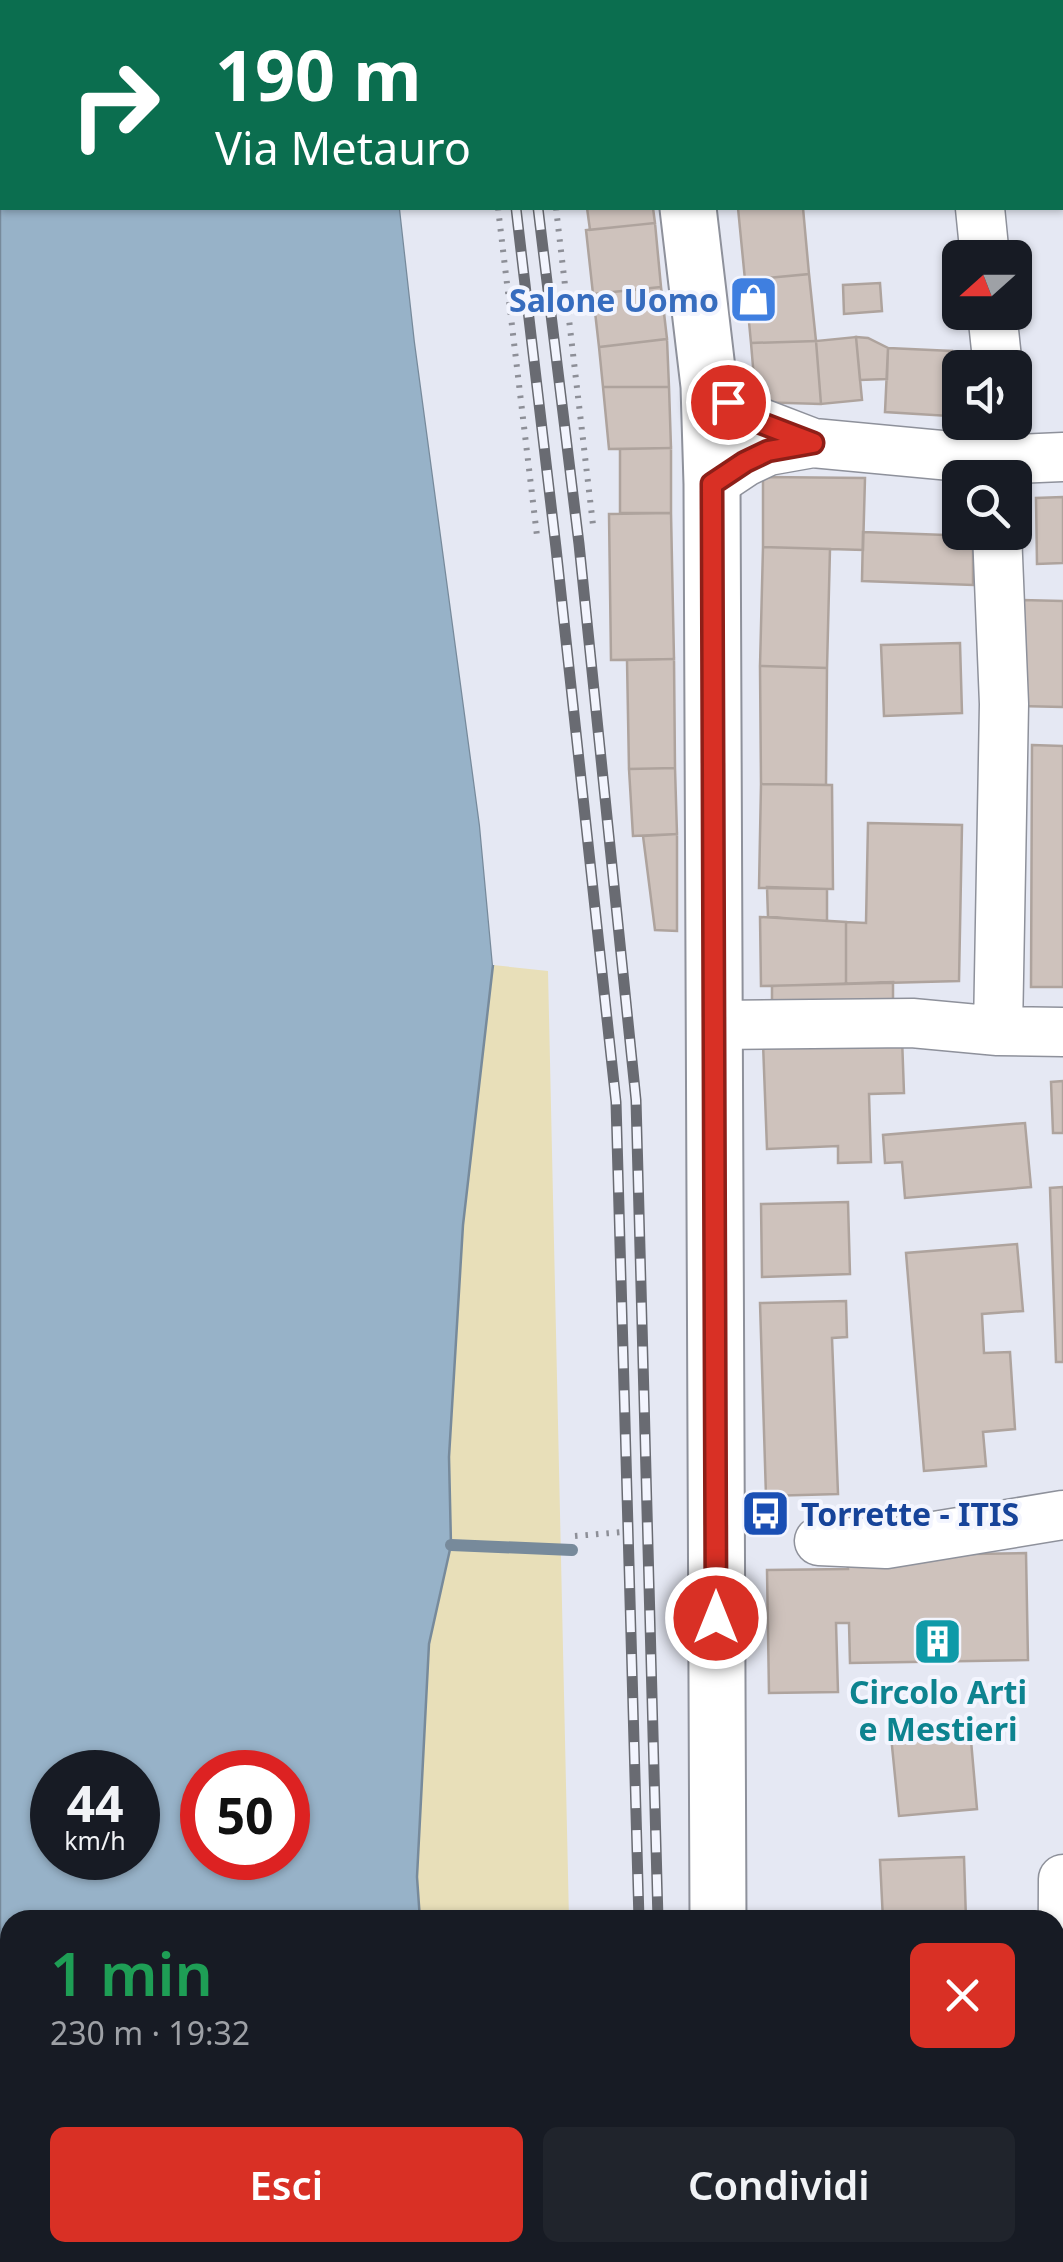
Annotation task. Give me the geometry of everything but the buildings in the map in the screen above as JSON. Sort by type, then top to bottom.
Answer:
[{"type":"main road","points":[[688,210],[709,386],[712,484],[718,1910]]},
{"type":"street","points":[[980,210],[984,240]]},
{"type":"street","points":[[709,386],[748,418],[813,443]]},
{"type":"street","points":[[712,484],[768,451],[813,443],[1063,457]]},
{"type":"street","points":[[998,1031],[1004,704],[999,550]]},
{"type":"street","points":[[714,1025],[912,1023],[1063,1032]]},
{"type":"street","points":[[819,1541],[886,1544],[1063,1515]]},
{"type":"street","points":[[1063,1878],[1063,1910]]},
{"type":"path","points":[[498,210],[537,536]]},
{"type":"path","points":[[556,210],[592,525]]},
{"type":"path","points":[[576,1536],[623,1532]]},
{"type":"sand","points":[[493,965],[548,971],[569,1910],[419,1910],[417,1877],[429,1644],[451,1545],[449,1457],[463,1225]]},
{"type":"water","points":[[0,210],[400,210],[480,825],[493,965],[463,1225],[449,1457],[451,1545],[429,1644],[417,1877],[419,1910],[0,1910]]},
{"type":"pier","points":[[400,210],[405,210],[484,824],[497,965],[493,965],[480,825]]},
{"type":"waterway","points":[[451,1545],[572,1550]]},
{"type":"railway","points":[[516,210],[616,1102],[639,1910]]},
{"type":"railway","points":[[538,210],[579,544],[636,1100],[658,1910]]},
{"type":"place","name":"Salone Uomo","points":[[754,299]]},
{"type":"place","name":"Torrette - ITIS","points":[[766,1513]]},
{"type":"place","name":"Circolo Arti e Mestieri","points":[[938,1641]]},
{"type":"route","points":[[716,1618],[712,484],[768,451],[813,443],[748,418],[728,402]]}]
